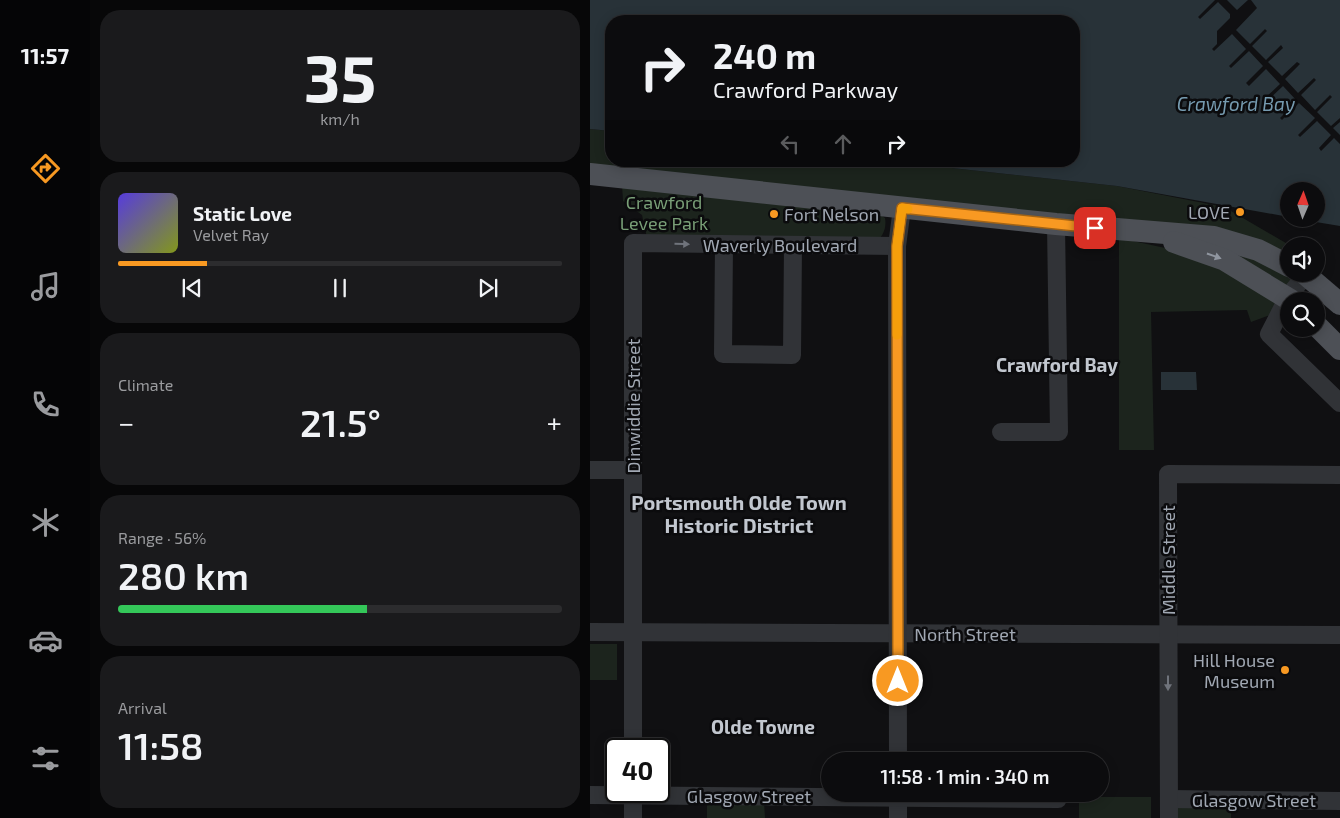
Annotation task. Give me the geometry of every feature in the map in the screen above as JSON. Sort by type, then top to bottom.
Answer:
[{"type":"main road","points":[[590,174],[1134,232],[1214,237],[1258,250],[1280,261]]},
{"type":"main road","points":[[1134,232],[1170,240],[1225,260],[1280,293]]},
{"type":"main road","points":[[1314,282],[1340,304]]},
{"type":"main road","points":[[1325,334],[1340,349]]},
{"type":"street","points":[[898,752],[897,246],[902,208]]},
{"type":"street","points":[[1001,432],[1059,432],[1056,224]]},
{"type":"street","name":"Waverly Boulevard","points":[[633,244],[897,246]]},
{"type":"street","name":"Dinwiddie Street","points":[[633,244],[633,738]]},
{"type":"street","points":[[724,245],[723,354],[792,355],[793,245]]},
{"type":"street","points":[[1280,316],[1270,334],[1340,403]]},
{"type":"street","points":[[590,470],[633,470]]},
{"type":"street","name":"Middle Street","points":[[1169,818],[1168,474],[1340,475]]},
{"type":"street","name":"North Street","points":[[590,632],[1340,635]]},
{"type":"street","name":"Glasgow Street","points":[[670,793],[821,795]]},
{"type":"street","name":"Glasgow Street","points":[[590,795],[605,794]]},
{"type":"street","name":"Glasgow Street","points":[[1169,800],[1340,801]]},
{"type":"street","points":[[898,802],[898,818]]},
{"type":"street","points":[[633,803],[633,818]]},
{"type":"green space","name":"Crawford Levee Park","points":[[590,129],[605,130],[605,167],[943,167],[1117,186],[1224,207],[1280,240],[1280,254],[1235,237],[881,215],[885,218],[885,229],[874,246],[647,238],[642,215],[623,201],[622,184],[590,166]]},
{"type":"green space","points":[[1119,238],[1193,254],[1240,276],[1277,303],[1273,314],[1251,322],[1247,310],[1151,312],[1154,450],[1119,450]]},
{"type":"green space","points":[[1197,239],[1280,269],[1280,282],[1292,282],[1285,285]]},
{"type":"green space","points":[[590,644],[617,644],[617,680],[590,680]]},
{"type":"green space","points":[[1109,797],[1151,797],[1151,818],[1079,818],[1079,802],[1109,802]]},
{"type":"green space","points":[[707,801],[764,802],[765,818],[707,818]]},
{"type":"green space","points":[[1174,807],[1231,808],[1231,818],[1174,818]]},
{"type":"water","name":"Crawford Bay","points":[[590,0],[1340,0],[1340,226],[1325,224],[1325,182],[1280,182],[1280,215],[1117,186],[943,167],[1080,167],[1080,15],[605,15],[605,130],[590,129]]},
{"type":"water","points":[[1161,372],[1196,372],[1197,390],[1161,390]]},
{"type":"pier","points":[[1215,0],[1227,0],[1237,10],[1248,0],[1251,0],[1257,8],[1236,30],[1250,44],[1265,29],[1267,31],[1252,46],[1266,60],[1281,45],[1283,48],[1268,62],[1282,76],[1297,62],[1300,64],[1285,79],[1298,93],[1314,78],[1316,80],[1301,95],[1315,110],[1330,95],[1332,97],[1317,112],[1331,126],[1340,118],[1340,122],[1333,128],[1340,135],[1340,144],[1334,138],[1321,151],[1319,148],[1331,135],[1317,121],[1300,137],[1298,135],[1315,118],[1299,103],[1282,120],[1280,118],[1297,101],[1283,86],[1265,103],[1263,100],[1280,84],[1266,69],[1249,86],[1246,83],[1263,66],[1249,51],[1231,68],[1229,66],[1246,49],[1232,34],[1214,51],[1212,49],[1217,44],[1217,31],[1230,18],[1230,14],[1218,2],[1200,19],[1198,17]]},
{"type":"slow traffic","points":[[897,335],[897,246],[902,208],[908,209]]},
{"type":"place","name":"LOVE","points":[[1240,212]]},
{"type":"place","name":"Fort Nelson","points":[[774,214]]},
{"type":"place","name":"Hill House Museum","points":[[1285,670]]},
{"type":"district","name":"Crawford Bay","points":[[1057,364]]},
{"type":"district","name":"Portsmouth Olde Town Historic District","points":[[739,514]]},
{"type":"district","name":"Olde Towne","points":[[763,726]]},
{"type":"route","points":[[898,681],[897,246],[902,208],[1095,228]]}]
